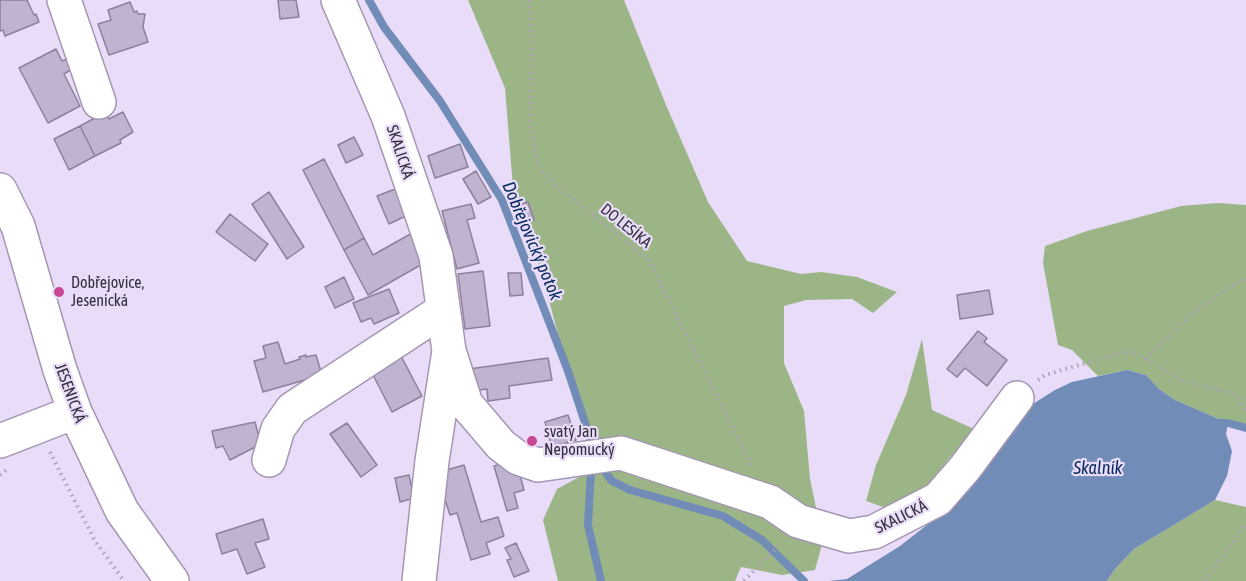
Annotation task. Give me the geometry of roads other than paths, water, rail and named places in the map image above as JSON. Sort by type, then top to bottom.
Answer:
[{"type":"street","points":[[64,0],[99,102]]},
{"type":"street","name":"SKALICKÁ","points":[[338,0],[388,116],[436,256],[449,351],[466,405],[501,445],[518,458],[538,465],[621,453],[770,502],[798,521],[849,536],[874,532],[938,499],[965,468],[1017,398]]},
{"type":"street","name":"JESENICKÁ","points":[[0,190],[18,226],[60,370],[75,412],[122,511],[172,581]]},
{"type":"street","points":[[269,460],[278,429],[292,409],[443,310]]},
{"type":"street","name":"SKALICKÁ","points":[[419,581],[432,461],[449,351]]},
{"type":"street","points":[[7,453],[75,412]]},
{"type":"water","name":"Skalník","points":[[1127,370],[1146,375],[1159,389],[1175,400],[1228,423],[1226,434],[1232,451],[1227,476],[1215,500],[1134,549],[1107,581],[829,581],[847,579],[900,546],[941,514],[1026,411],[1036,402],[1072,382]]},
{"type":"waterway","name":"Dobřejovický potok","points":[[369,0],[384,27],[440,101],[502,200],[568,371],[594,450]]},
{"type":"waterway","name":"Dobřejovický potok","points":[[1218,423],[1246,428]]},
{"type":"waterway","points":[[600,465],[612,481],[630,490],[723,516],[762,540],[804,581]]},
{"type":"waterway","name":"Dobřejovický potok","points":[[591,470],[588,525],[601,581]]},
{"type":"place","name":"Dobřejovice, Jesenická","points":[[59,292]]},
{"type":"place","name":"svatý Jan Nepomucký","points":[[532,441]]}]
